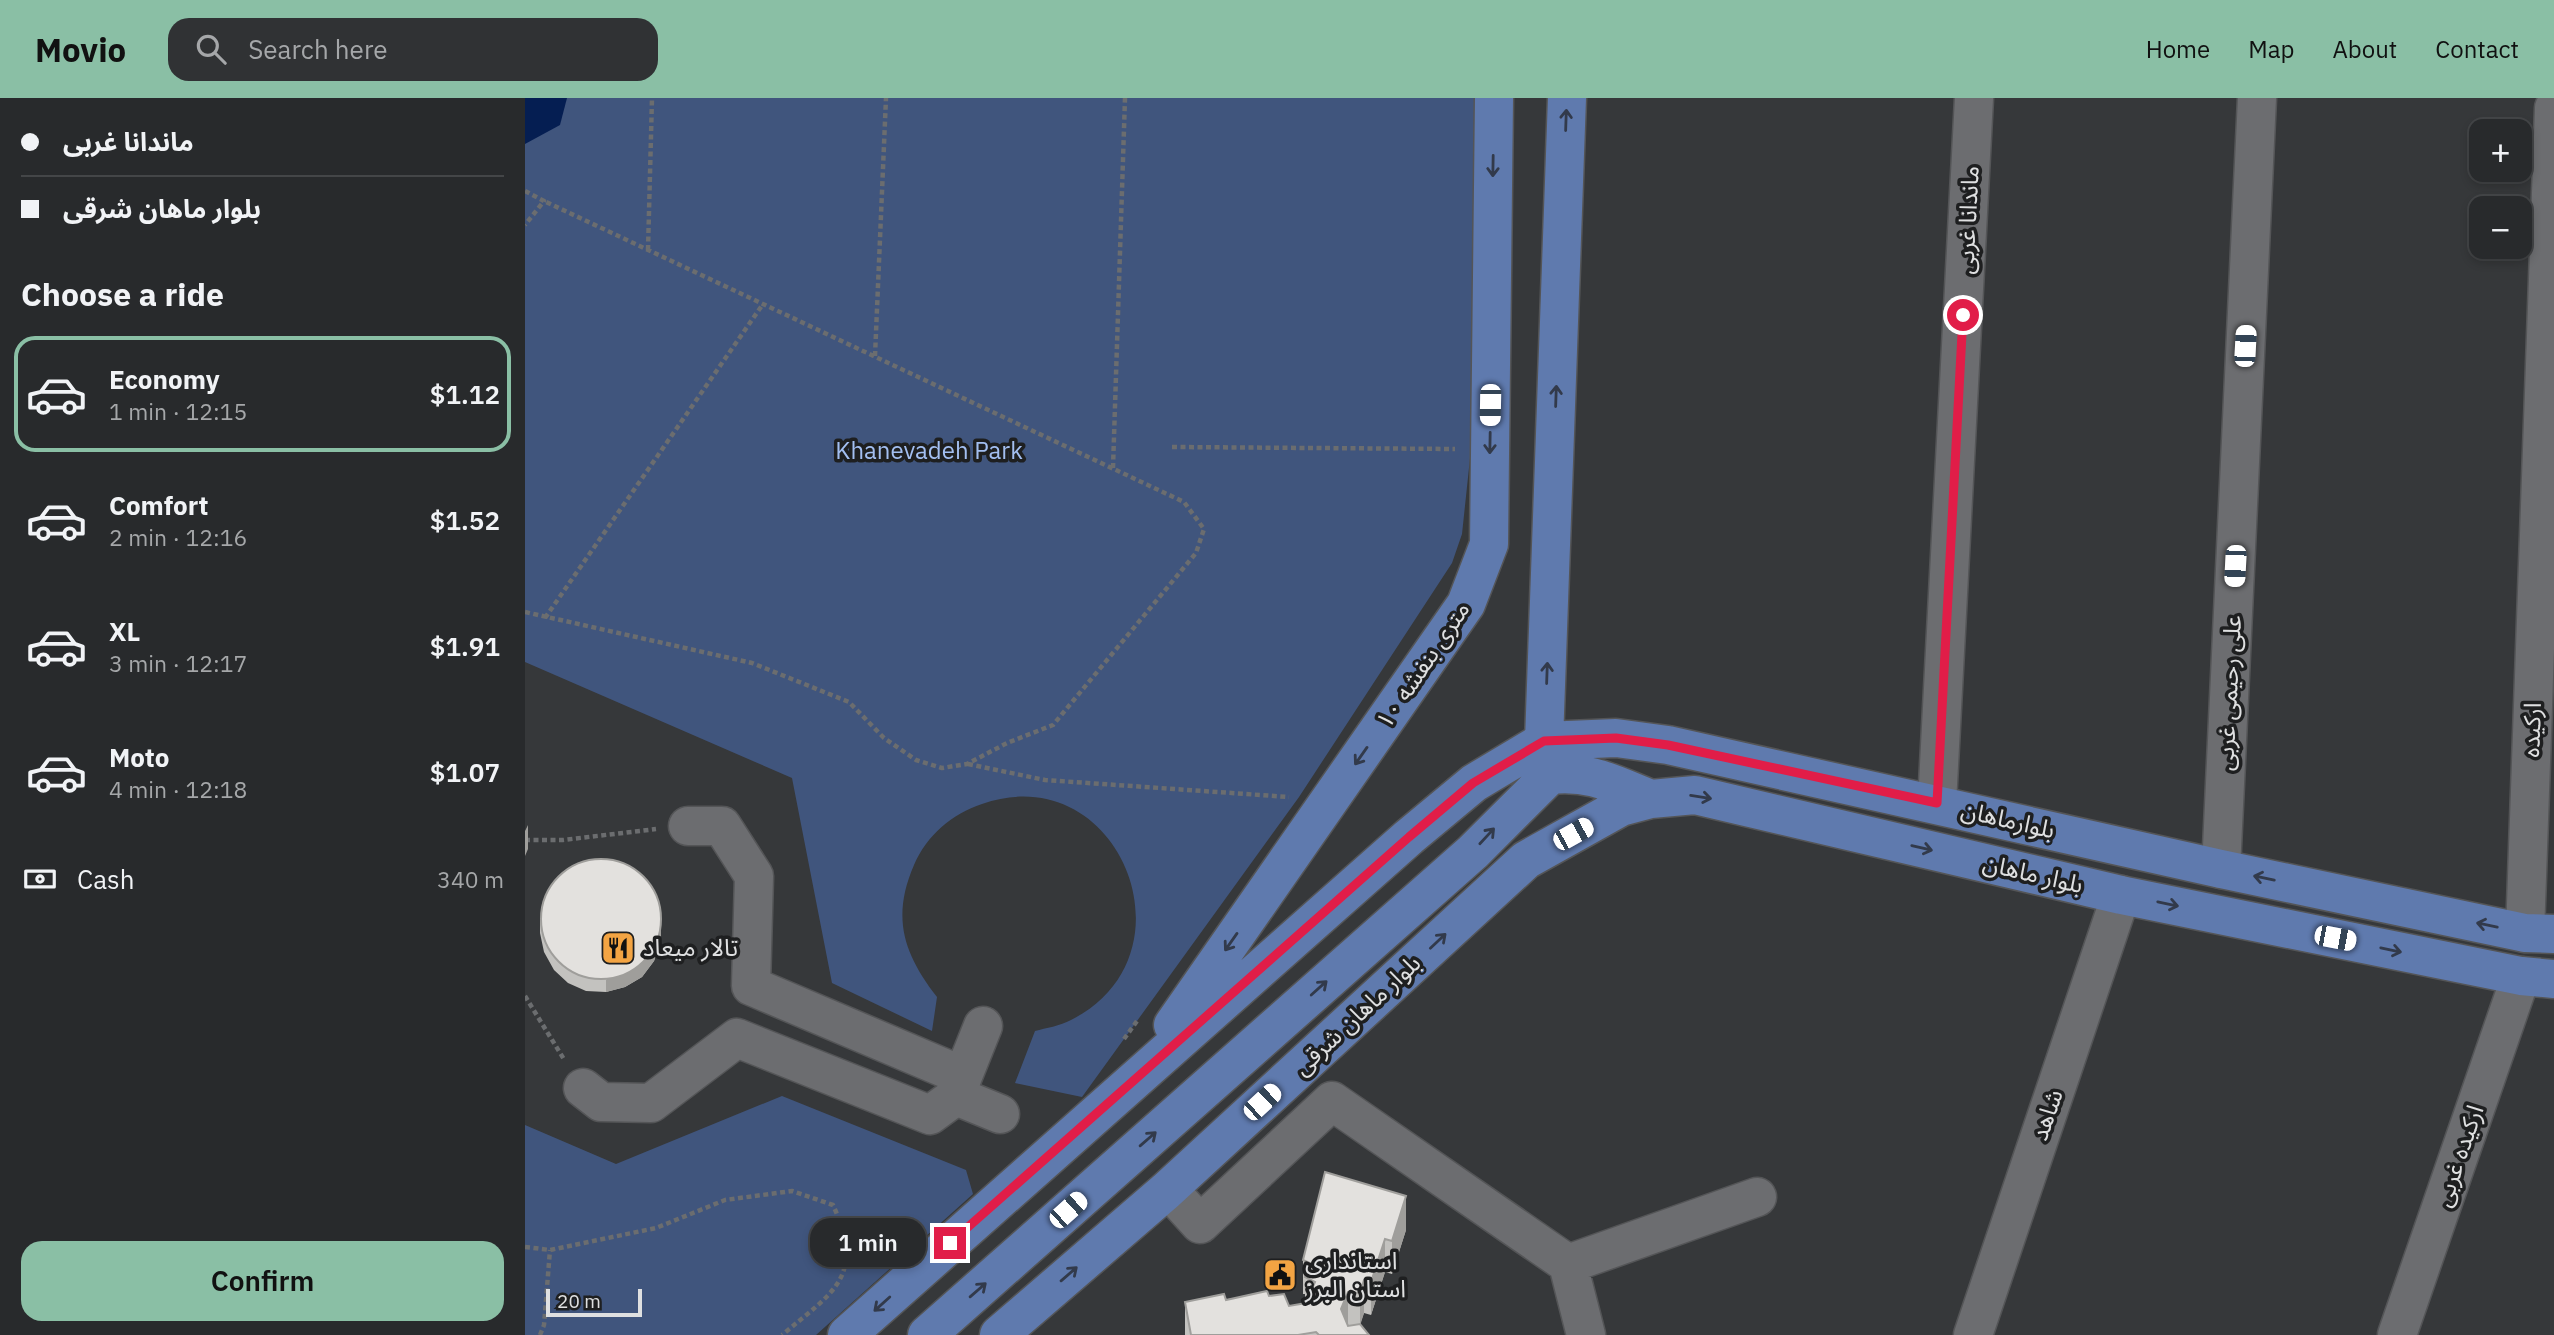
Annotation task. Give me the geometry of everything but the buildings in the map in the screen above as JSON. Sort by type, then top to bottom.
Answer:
[{"type":"main road","name":"۱۰ متری بنفشه","points":[[1137,1077],[1467,604],[1489,544],[1494,98]]},
{"type":"main road","points":[[1526,860],[1547,758],[1567,98]]},
{"type":"main road","name":"بلوارماهان","points":[[847,1335],[1060,1144],[1473,783],[1616,738],[1668,745],[1937,803],[2221,869],[2539,933]]},
{"type":"main road","points":[[1547,758],[1578,773],[1596,776],[1651,799]]},
{"type":"main road","points":[[927,1335],[1473,852],[1547,758]]},
{"type":"main road","name":"بلوار ماهان","points":[[1526,860],[1621,807],[1651,799],[1695,794],[2122,895],[2538,978]]},
{"type":"main road","name":"بلوار ماهان شرقی","points":[[999,1335],[1166,1191],[1526,860]]},
{"type":"street","name":"ماندانا غربی","points":[[1937,803],[1974,98]]},
{"type":"street","name":"علی رحیمی غربی","points":[[2221,869],[2257,98]]},
{"type":"street","name":"ارکیده","points":[[2539,933],[2554,108]]},
{"type":"street","points":[[688,826],[722,826],[754,877],[751,986],[960,1086],[1000,1114]]},
{"type":"street","name":"شاهد","points":[[1973,1335],[2122,895]]},
{"type":"street","name":"ارکیده غربی","points":[[2397,1335],[2538,978]]},
{"type":"street","points":[[583,1088],[601,1102],[651,1103],[737,1038],[930,1115],[960,1086],[983,1026]]},
{"type":"street","points":[[1180,1202],[1200,1224],[1332,1101],[1568,1264],[1585,1335]]},
{"type":"street","points":[[1568,1264],[1757,1197]]},
{"type":"path","points":[[648,250],[652,98]]},
{"type":"path","points":[[876,356],[886,98]]},
{"type":"path","points":[[1112,468],[1125,98]]},
{"type":"path","points":[[525,191],[1184,502],[1204,529],[1196,554],[1053,725],[1007,743],[967,764],[942,768],[916,760],[884,738],[849,702],[752,663],[525,612]]},
{"type":"path","points":[[525,225],[544,201]]},
{"type":"path","points":[[545,618],[763,304]]},
{"type":"path","points":[[1172,447],[1458,449]]},
{"type":"path","points":[[967,764],[1045,780],[1299,797]]},
{"type":"path","points":[[525,840],[563,840],[688,826]]},
{"type":"path","points":[[525,996],[583,1088]]},
{"type":"path","points":[[1121,1043],[1145,1010]]},
{"type":"path","points":[[525,1247],[550,1250],[656,1228],[725,1200],[792,1191],[833,1205],[845,1231],[846,1262],[837,1288],[782,1335]]},
{"type":"path","points":[[845,1231],[903,1242]]},
{"type":"path","points":[[540,1335],[544,1325],[550,1250]]},
{"type":"green space","name":"Khanevadeh Park","points":[[525,98],[1477,98],[1471,449],[1462,534],[1452,563],[1299,797],[1082,1097],[1015,1083],[1035,1031],[1071,1020],[1110,990],[1131,952],[1136,910],[1126,870],[1104,834],[1072,808],[1030,797],[982,804],[942,827],[919,854],[907,884],[902,919],[909,950],[916,966],[937,997],[932,1031],[832,983],[792,778],[525,662]]},
{"type":"green space","points":[[782,1096],[966,1170],[973,1194],[816,1335],[525,1335],[525,1125],[616,1164]]},
{"type":"shaded area","points":[[525,98],[567,98],[560,125],[525,144]]},
{"type":"place","name":"تالار میعاد","points":[[618,948]]},
{"type":"place","name":"استانداری استان البرز","points":[[1280,1275]]},
{"type":"route","points":[[950,1243],[1409,837],[1473,783],[1544,741],[1616,738],[1668,745],[1937,803],[1963,315]]}]
